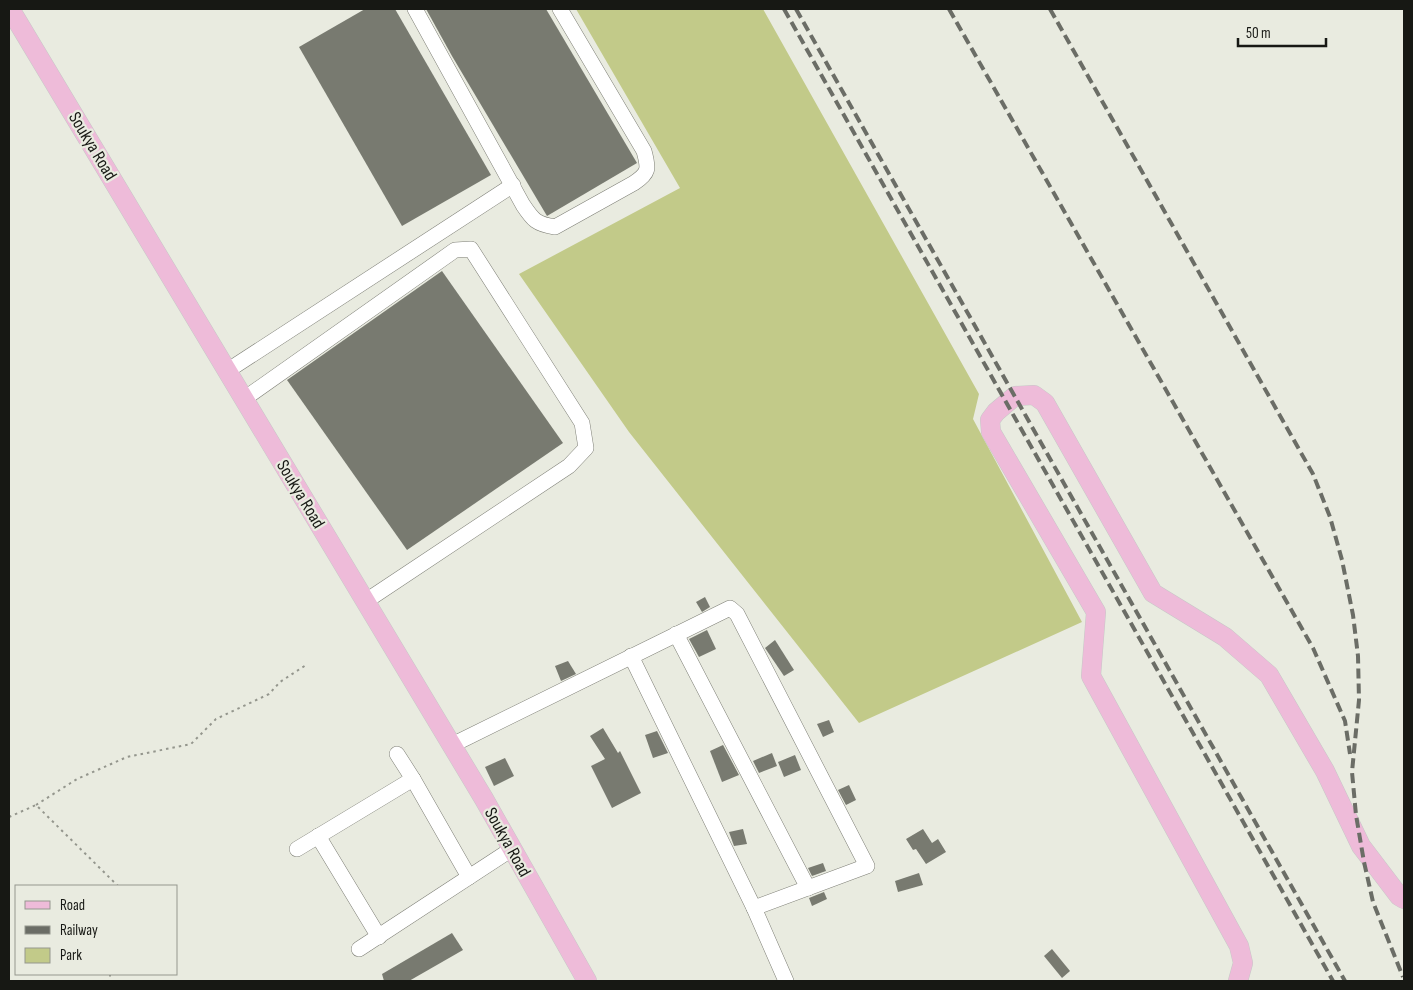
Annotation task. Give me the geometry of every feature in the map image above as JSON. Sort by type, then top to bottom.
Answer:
[{"type":"main road","name":"Soukya Road","points":[[10,9],[452,745],[587,981]]},
{"type":"main road","points":[[1238,981],[1242,963],[1239,946],[1091,676],[1096,612],[991,432],[990,420],[996,412],[1015,396],[1034,396],[1045,403],[1153,593],[1225,638],[1269,675],[1325,771],[1361,846],[1399,896],[1404,899]]},
{"type":"street","points":[[415,9],[523,205],[533,219],[542,225],[555,227],[634,183],[644,176],[648,166],[644,151],[560,9]]},
{"type":"street","points":[[227,371],[513,185]]},
{"type":"street","points":[[244,400],[455,250],[470,249],[582,423],[586,448],[569,466],[366,601]]},
{"type":"street","points":[[452,745],[730,608],[737,614],[867,866],[754,908]]},
{"type":"street","points":[[676,634],[808,888]]},
{"type":"street","points":[[631,656],[754,908],[786,981]]},
{"type":"street","points":[[397,754],[469,877]]},
{"type":"street","points":[[296,849],[413,779]]},
{"type":"street","points":[[318,836],[378,937]]},
{"type":"street","points":[[359,949],[512,849]]},
{"type":"path","points":[[9,817],[36,805],[77,779],[128,757],[191,744],[216,719],[269,694],[280,682],[306,665]]},
{"type":"path","points":[[36,805],[117,885]]},
{"type":"green space","points":[[576,9],[763,9],[979,394],[973,419],[1082,622],[859,723],[629,432],[519,274],[680,188]]},
{"type":"building","points":[[365,9],[395,9],[491,175],[402,226],[299,47]]},
{"type":"building","points":[[426,9],[546,9],[637,163],[547,216]]},
{"type":"building","points":[[442,271],[563,443],[407,550],[287,380]]},
{"type":"building","points":[[705,597],[710,607],[702,612],[696,602]]},
{"type":"building","points":[[707,630],[716,649],[699,657],[689,639]]},
{"type":"building","points":[[775,640],[794,670],[784,676],[765,648]]},
{"type":"building","points":[[568,661],[576,674],[561,681],[555,666]]},
{"type":"building","points":[[829,720],[834,732],[823,737],[817,724]]},
{"type":"building","points":[[603,728],[618,753],[620,751],[641,793],[612,808],[591,766],[605,759],[590,736]]},
{"type":"building","points":[[657,731],[668,753],[653,758],[645,735]]},
{"type":"building","points":[[723,745],[739,775],[722,782],[710,751]]},
{"type":"building","points":[[772,753],[777,766],[759,773],[753,761]]},
{"type":"building","points":[[795,755],[801,770],[784,777],[778,762]]},
{"type":"building","points":[[505,758],[514,776],[494,786],[485,767]]},
{"type":"building","points":[[849,785],[856,800],[846,805],[838,790]]},
{"type":"building","points":[[743,829],[747,844],[734,846],[729,832]]},
{"type":"building","points":[[923,829],[932,843],[938,839],[946,852],[926,864],[916,849],[913,850],[906,839]]},
{"type":"building","points":[[823,863],[826,871],[812,876],[808,868]]},
{"type":"building","points":[[919,873],[923,885],[898,892],[895,881]]},
{"type":"building","points":[[824,892],[827,899],[812,906],[809,898]]},
{"type":"building","points":[[452,933],[463,950],[409,981],[384,981],[382,974]]},
{"type":"building","points":[[1052,949],[1070,971],[1062,978],[1044,956]]},
{"type":"railway","points":[[784,9],[1333,981]]},
{"type":"railway","points":[[796,9],[1345,981]]},
{"type":"railway","points":[[949,9],[1313,648],[1345,721],[1350,754]]},
{"type":"railway","points":[[1050,9],[1313,474],[1330,517],[1342,560],[1353,615],[1358,656],[1359,700],[1352,772],[1356,815],[1373,902],[1403,977]]}]
